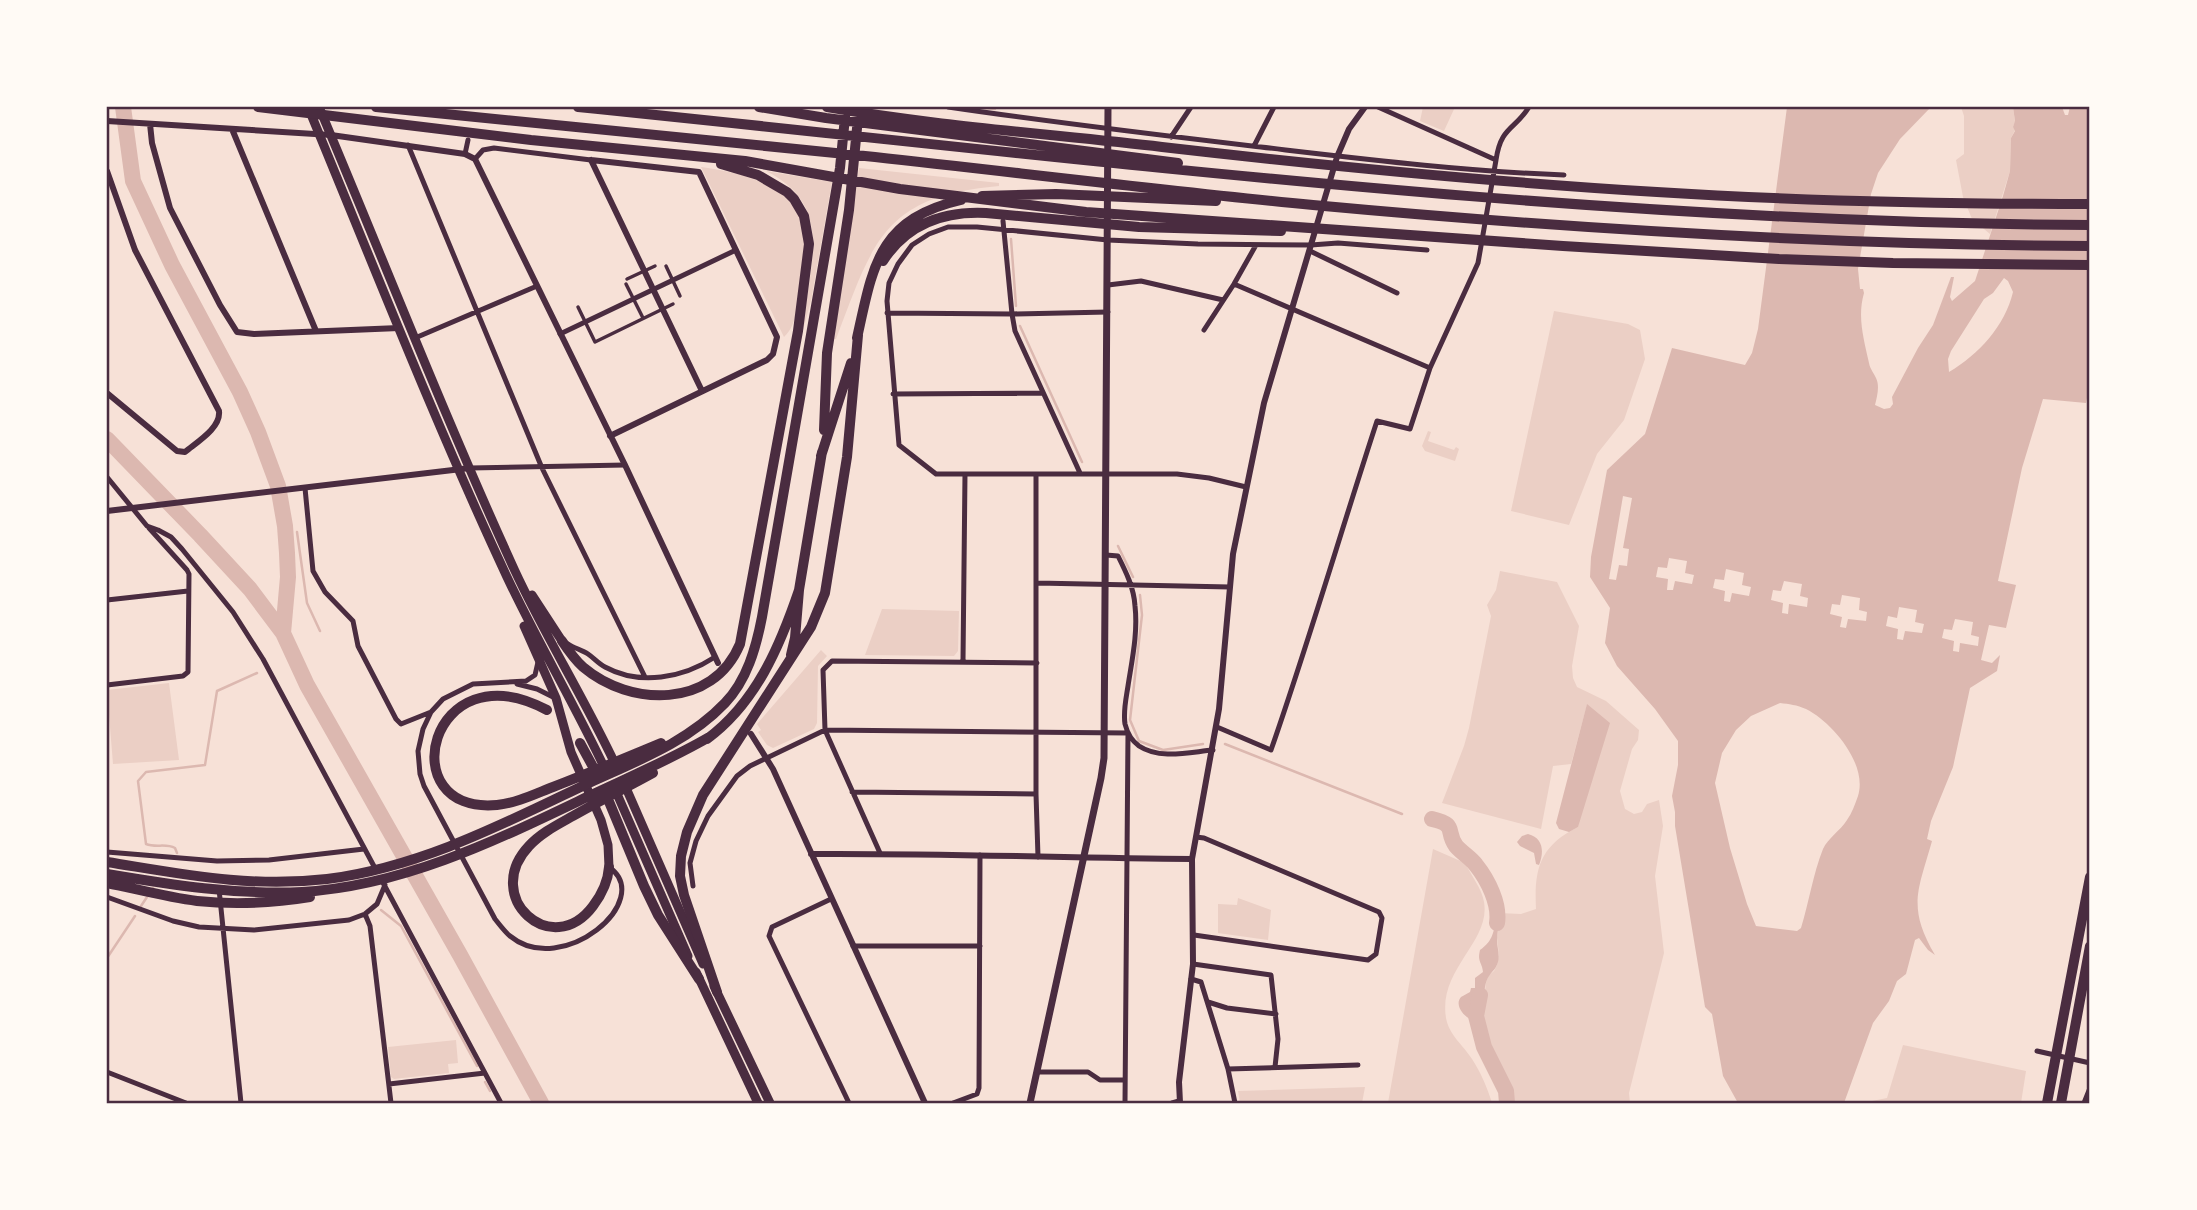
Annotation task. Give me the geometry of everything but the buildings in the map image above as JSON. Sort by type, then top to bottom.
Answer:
[{"type":"highway","points":[[258,107],[745,161],[980,201],[1306,229]]},
{"type":"highway","points":[[308,107],[459,470],[506,575],[612,783],[699,979],[758,1103]]},
{"type":"highway","points":[[319,107],[515,570],[553,648],[612,757],[717,992],[770,1103]]},
{"type":"highway","points":[[376,107],[874,157],[1309,205],[1552,225],[1895,244],[2090,246]]},
{"type":"highway","points":[[578,107],[876,138],[1093,156]]},
{"type":"highway","points":[[759,107],[883,115],[1318,165],[1556,185],[1790,199],[2090,204]]},
{"type":"highway","points":[[107,874],[192,888],[369,877],[421,869],[572,786],[639,756],[706,721],[727,701],[746,672],[755,648],[839,169],[844,107],[883,115]]},
{"type":"highway","points":[[785,668],[795,638],[799,590],[821,456],[827,353],[849,210],[859,107]]},
{"type":"highway","points":[[826,112],[876,124],[1093,156],[1312,184],[1565,205],[1777,218],[2090,225]]},
{"type":"highway","points":[[515,570],[575,660],[589,672],[617,687],[640,694],[672,695],[708,683],[732,660],[742,635],[798,331],[809,244],[804,216],[794,199],[768,180],[721,164],[662,153]]},
{"type":"highway","points":[[821,456],[849,373],[875,265],[886,244],[901,227],[929,210],[958,200],[1029,193],[1309,205]]},
{"type":"highway","points":[[864,306],[875,275],[895,244],[912,230],[931,220],[976,212],[1186,230],[1346,230],[1779,259],[2090,265]]},
{"type":"highway","points":[[798,331],[801,388]]},
{"type":"highway","points":[[717,992],[682,885],[681,856],[687,832],[703,795],[811,627],[825,593],[847,457],[858,335]]},
{"type":"highway","points":[[775,453],[799,403]]},
{"type":"highway","points":[[506,575],[523,624],[556,698],[571,752],[601,820],[608,845],[610,867],[603,890],[582,918],[568,925],[554,927],[537,923],[523,913],[514,898],[514,872],[526,849],[582,805]]},
{"type":"highway","points":[[464,847],[582,805],[711,736],[737,712],[759,681],[778,647],[799,590]]},
{"type":"highway","points":[[547,710],[526,701],[503,697],[482,698],[464,705],[448,718],[438,733],[433,751],[436,769],[444,785],[457,797],[485,805],[514,802],[572,786]]},
{"type":"highway","points":[[580,743],[616,815],[648,896],[699,979]]},
{"type":"highway","points":[[107,862],[232,886]]},
{"type":"highway","points":[[107,883],[178,898],[229,903],[313,897],[369,877]]},
{"type":"highway","points":[[2047,1103],[2090,877]]},
{"type":"highway","points":[[2061,1103],[2090,947]]},
{"type":"main road","points":[[1030,1103],[1101,778],[1105,733],[1108,107]]},
{"type":"street","points":[[948,107],[1108,130],[1337,157],[1563,175]]},
{"type":"street","points":[[1171,137],[1191,107]]},
{"type":"street","points":[[1254,146],[1275,107]]},
{"type":"street","points":[[1177,1102],[1193,964],[1192,859],[1217,727],[1233,554],[1264,403],[1290,309],[1337,157],[1349,129],[1365,107]]},
{"type":"street","points":[[1378,107],[1496,160]]},
{"type":"street","points":[[1217,727],[1271,750],[1296,680],[1377,421],[1409,429],[1430,369],[1478,263],[1496,160],[1504,134],[1529,107]]},
{"type":"street","points":[[999,115],[1000,125]]},
{"type":"street","points":[[107,121],[331,135],[465,154],[475,159],[625,465],[716,660],[666,677],[645,677],[618,673],[603,667],[587,653],[562,641]]},
{"type":"street","points":[[147,124],[170,208],[220,305],[237,332],[254,334],[400,328]]},
{"type":"street","points":[[232,129],[316,331]]},
{"type":"street","points":[[465,154],[468,140]]},
{"type":"street","points":[[408,145],[542,468],[645,677]]},
{"type":"street","points":[[475,159],[483,150],[494,148],[699,172],[777,337],[776,347],[767,360],[610,436]]},
{"type":"street","points":[[591,159],[702,391]]},
{"type":"street","points":[[107,171],[135,250],[219,411],[220,418],[218,424],[185,452],[177,450],[107,393]]},
{"type":"street","points":[[1003,221],[1012,314],[1021,345],[1080,474]]},
{"type":"street","points":[[1246,487],[1177,474],[936,474],[899,445],[887,313],[889,283],[898,264],[912,245],[929,234],[948,227],[977,227],[1108,240],[1310,248],[1338,243],[1427,250]]},
{"type":"street","points":[[1205,330],[1256,244]]},
{"type":"street","points":[[1310,248],[1397,293]]},
{"type":"street","points":[[560,334],[736,250]]},
{"type":"street","points":[[643,318],[627,282],[655,266]]},
{"type":"street","points":[[666,266],[680,296]]},
{"type":"street","points":[[1108,285],[1141,281],[1223,300]]},
{"type":"street","points":[[1234,284],[1430,369]]},
{"type":"street","points":[[415,338],[537,286]]},
{"type":"street","points":[[578,307],[594,342],[673,304]]},
{"type":"street","points":[[887,313],[1108,312]]},
{"type":"street","points":[[894,394],[1042,393]]},
{"type":"street","points":[[107,511],[482,466],[542,468],[625,465]]},
{"type":"street","points":[[963,661],[965,474]]},
{"type":"street","points":[[1036,474],[1038,857]]},
{"type":"street","points":[[107,477],[187,570],[188,591],[188,672],[183,676],[107,685]]},
{"type":"street","points":[[305,488],[313,571],[325,592],[353,621],[358,646],[396,719],[401,724],[406,724],[432,712]]},
{"type":"street","points":[[147,526],[171,537],[202,571],[233,612],[262,659],[501,1103]]},
{"type":"street","points":[[1106,555],[1118,556],[1131,585],[1135,605],[1136,629],[1125,709],[1128,733],[1134,742],[1152,752],[1164,754],[1213,748]]},
{"type":"street","points":[[1037,583],[1230,587]]},
{"type":"street","points":[[107,600],[188,591]]},
{"type":"street","points":[[539,659],[531,679],[521,682],[473,684],[443,698],[423,729],[418,751],[424,786],[495,919],[508,934],[526,944],[549,949],[563,947],[591,936],[620,903],[622,896],[620,878],[610,867]]},
{"type":"street","points":[[880,853],[825,730],[824,670],[832,661],[1037,663]]},
{"type":"street","points":[[507,682],[537,689],[556,698]]},
{"type":"street","points":[[694,886],[690,869],[692,852],[708,816],[744,770],[825,730],[1128,733]]},
{"type":"street","points":[[1125,1103],[1128,733]]},
{"type":"street","points":[[751,734],[773,769],[925,1103]]},
{"type":"street","points":[[852,792],[1036,794]]},
{"type":"street","points":[[1194,935],[1368,960],[1376,954],[1382,918],[1380,912],[1196,837]]},
{"type":"street","points":[[107,852],[217,861],[270,860],[364,849]]},
{"type":"street","points":[[811,854],[1192,859]]},
{"type":"street","points":[[953,1103],[977,1094],[979,1088],[980,855]]},
{"type":"street","points":[[217,861],[241,1103]]},
{"type":"street","points":[[107,897],[173,922],[199,927],[254,930],[349,920],[365,914],[377,904],[385,885]]},
{"type":"street","points":[[831,899],[772,927],[769,936],[849,1103]]},
{"type":"street","points":[[365,914],[370,926],[391,1103]]},
{"type":"street","points":[[853,946],[980,946]]},
{"type":"street","points":[[1193,964],[1271,975],[1278,1039],[1275,1067]]},
{"type":"street","points":[[1191,979],[1201,982],[1228,1069],[1235,1103]]},
{"type":"street","points":[[1208,1002],[1227,1008],[1276,1014]]},
{"type":"street","points":[[2037,1051],[2090,1063]]},
{"type":"street","points":[[1228,1069],[1358,1065]]},
{"type":"street","points":[[107,1072],[186,1103]]},
{"type":"street","points":[[1037,1072],[1088,1072],[1100,1080],[1125,1080]]},
{"type":"street","points":[[389,1084],[485,1073]]},
{"type":"street","points":[[2084,1103],[2090,1089]]},
{"type":"shaded area","points":[[1423,107],[1455,107],[1444,131],[1420,121]]},
{"type":"shaded area","points":[[1787,107],[1931,107],[1900,139],[1878,173],[1871,194],[1858,269],[1860,289],[1863,289],[1864,293],[1861,311],[1863,337],[1878,384],[1875,405],[1884,409],[1893,404],[1892,397],[1933,325],[1951,277],[1954,277],[1950,297],[1952,301],[1975,281],[2010,171],[2011,138],[2015,131],[2013,107],[2062,107],[2065,115],[2068,115],[2070,107],[2090,107],[2090,383],[2086,403],[2043,399],[2022,468],[1998,581],[2016,585],[2006,628],[1989,625],[1981,660],[1992,663],[2000,655],[1997,671],[1970,688],[1953,767],[1931,821],[1927,839],[1932,841],[1919,886],[1918,911],[1926,938],[1935,955],[1919,938],[1915,940],[1906,974],[1897,981],[1889,1001],[1873,1023],[1844,1103],[1738,1103],[1723,1076],[1712,1014],[1705,1007],[1675,826],[1672,796],[1678,765],[1678,741],[1655,709],[1617,666],[1605,643],[1610,608],[1590,577],[1591,557],[1607,470],[1645,434],[1672,348],[1745,365],[1752,353],[1758,329]],"holes":[[[2004,278],[2008,281],[2013,292],[1997,328],[1980,348],[1949,372],[1948,359],[1951,351],[1984,299],[1993,293]],[[1623,496],[1632,498],[1623,548],[1629,549],[1627,566],[1619,565],[1616,580],[1609,579]],[[1669,558],[1687,561],[1685,573],[1694,575],[1692,584],[1675,581],[1673,590],[1667,590],[1668,579],[1656,577],[1658,567],[1667,568]],[[1726,569],[1744,573],[1742,585],[1751,587],[1749,596],[1732,593],[1730,602],[1724,601],[1725,591],[1713,588],[1715,579],[1724,580]],[[1784,581],[1802,584],[1800,596],[1808,598],[1807,607],[1789,604],[1788,614],[1782,613],[1783,603],[1771,600],[1773,590],[1781,591]],[[1842,595],[1860,598],[1859,610],[1867,612],[1866,621],[1848,619],[1846,628],[1840,627],[1842,617],[1830,614],[1832,604],[1840,605]],[[1899,607],[1917,610],[1915,622],[1924,624],[1922,633],[1905,631],[1903,640],[1897,639],[1898,629],[1886,626],[1888,616],[1897,618]],[[1955,619],[1973,622],[1971,635],[1979,637],[1978,646],[1960,643],[1959,652],[1953,651],[1954,641],[1942,638],[1944,629],[1952,630]],[[1780,703],[1806,709],[1816,715],[1837,734],[1853,758],[1860,784],[1858,796],[1847,820],[1823,849],[1801,928],[1797,931],[1756,926],[1730,848],[1715,783],[1722,753],[1736,730],[1751,716]]]},
{"type":"shaded area","points":[[1961,107],[2013,107],[2015,130],[2011,138],[2010,171],[1990,234],[1972,219],[1963,197],[1956,160],[1964,154],[1964,116]]},
{"type":"shaded area","points":[[701,167],[745,176],[760,182],[774,189],[796,208],[804,229],[804,253],[796,313],[789,332],[784,337]]},
{"type":"shaded area","points":[[859,168],[999,183],[999,186],[960,191],[930,200],[906,213],[888,230],[873,251],[834,339]]},
{"type":"shaded area","points":[[766,171],[832,182],[811,301],[803,330],[813,255],[811,222],[797,194]]},
{"type":"shaded area","points":[[1554,311],[1628,324],[1640,330],[1645,359],[1624,420],[1597,454],[1569,525],[1511,511]]},
{"type":"shaded area","points":[[1428,431],[1431,432],[1428,441],[1454,450],[1456,447],[1459,449],[1455,461],[1425,451],[1422,446]]},
{"type":"shaded area","points":[[1500,571],[1557,582],[1579,626],[1572,666],[1577,687],[1606,701],[1639,730],[1620,791],[1625,809],[1634,814],[1642,812],[1647,804],[1659,800],[1663,826],[1655,876],[1664,953],[1629,1093],[1630,1103],[1502,1103],[1498,1085],[1482,1053],[1489,1045],[1488,1031],[1478,1014],[1483,1003],[1487,977],[1497,965],[1499,913],[1521,914],[1536,909],[1538,870],[1547,850],[1565,834],[1578,827],[1587,705],[1571,764],[1553,766],[1541,829],[1442,803],[1469,728],[1491,616],[1487,605],[1496,590]]},
{"type":"shaded area","points":[[882,609],[959,611],[958,651],[954,656],[865,655]]},
{"type":"shaded area","points":[[821,650],[827,656],[818,666],[817,723],[814,729],[773,748],[767,745],[758,732],[761,730],[757,724]]},
{"type":"shaded area","points":[[169,683],[179,760],[113,764],[107,690]]},
{"type":"shaded area","points":[[1587,704],[1610,723],[1578,827],[1569,832],[1559,829],[1556,823]]},
{"type":"shaded area","points":[[1528,834],[1540,842],[1542,856],[1539,865],[1536,864],[1534,853],[1517,842]]},
{"type":"shaded area","points":[[1433,849],[1465,863],[1483,897],[1484,916],[1480,930],[1450,985],[1446,1018],[1453,1035],[1478,1070],[1492,1103],[1388,1103]]},
{"type":"shaded area","points":[[1238,898],[1271,910],[1268,940],[1218,933],[1218,904],[1237,905]]},
{"type":"shaded area","points":[[1494,903],[1499,912],[1498,962],[1487,981],[1482,1004],[1476,1015],[1470,1019],[1461,1010],[1459,1000],[1470,992],[1471,988],[1475,988],[1475,978],[1483,972],[1479,954],[1494,931],[1497,916]]},
{"type":"shaded area","points":[[456,1040],[458,1063],[448,1064],[449,1073],[394,1079],[391,1077],[388,1047]]},
{"type":"shaded area","points":[[1903,1045],[2026,1071],[2021,1103],[1862,1103],[1887,1098]]},
{"type":"shaded area","points":[[1365,1087],[1362,1103],[1240,1103],[1238,1091]]},
{"type":"waterway","points":[[123,107],[133,181],[172,265],[240,392],[278,486],[285,526],[288,577],[283,633]]},
{"type":"waterway","points":[[974,107],[995,109]]},
{"type":"waterway","points":[[1011,239],[1016,306]]},
{"type":"waterway","points":[[1020,326],[1082,462]]},
{"type":"waterway","points":[[107,439],[250,589],[283,633],[307,685],[541,1103]]},
{"type":"waterway","points":[[297,532],[307,603],[320,631]]},
{"type":"waterway","points":[[1118,546],[1133,577]]},
{"type":"waterway","points":[[1140,595],[1142,615],[1130,720],[1139,741],[1163,750],[1203,744]]},
{"type":"waterway","points":[[177,853],[172,847],[146,844],[138,781],[146,772],[205,765],[217,691],[257,673]]},
{"type":"waterway","points":[[1225,744],[1402,814]]},
{"type":"waterway","points":[[1432,819],[1448,826],[1456,846],[1474,862],[1485,878],[1495,900],[1497,923]]},
{"type":"waterway","points":[[141,906],[153,888]]},
{"type":"waterway","points":[[381,910],[401,926],[477,1066]]},
{"type":"waterway","points":[[107,958],[135,916]]},
{"type":"waterway","points":[[1480,995],[1476,1016],[1484,1047],[1506,1091],[1507,1103]]},
{"type":"waterway","points":[[485,1082],[490,1091]]}]
